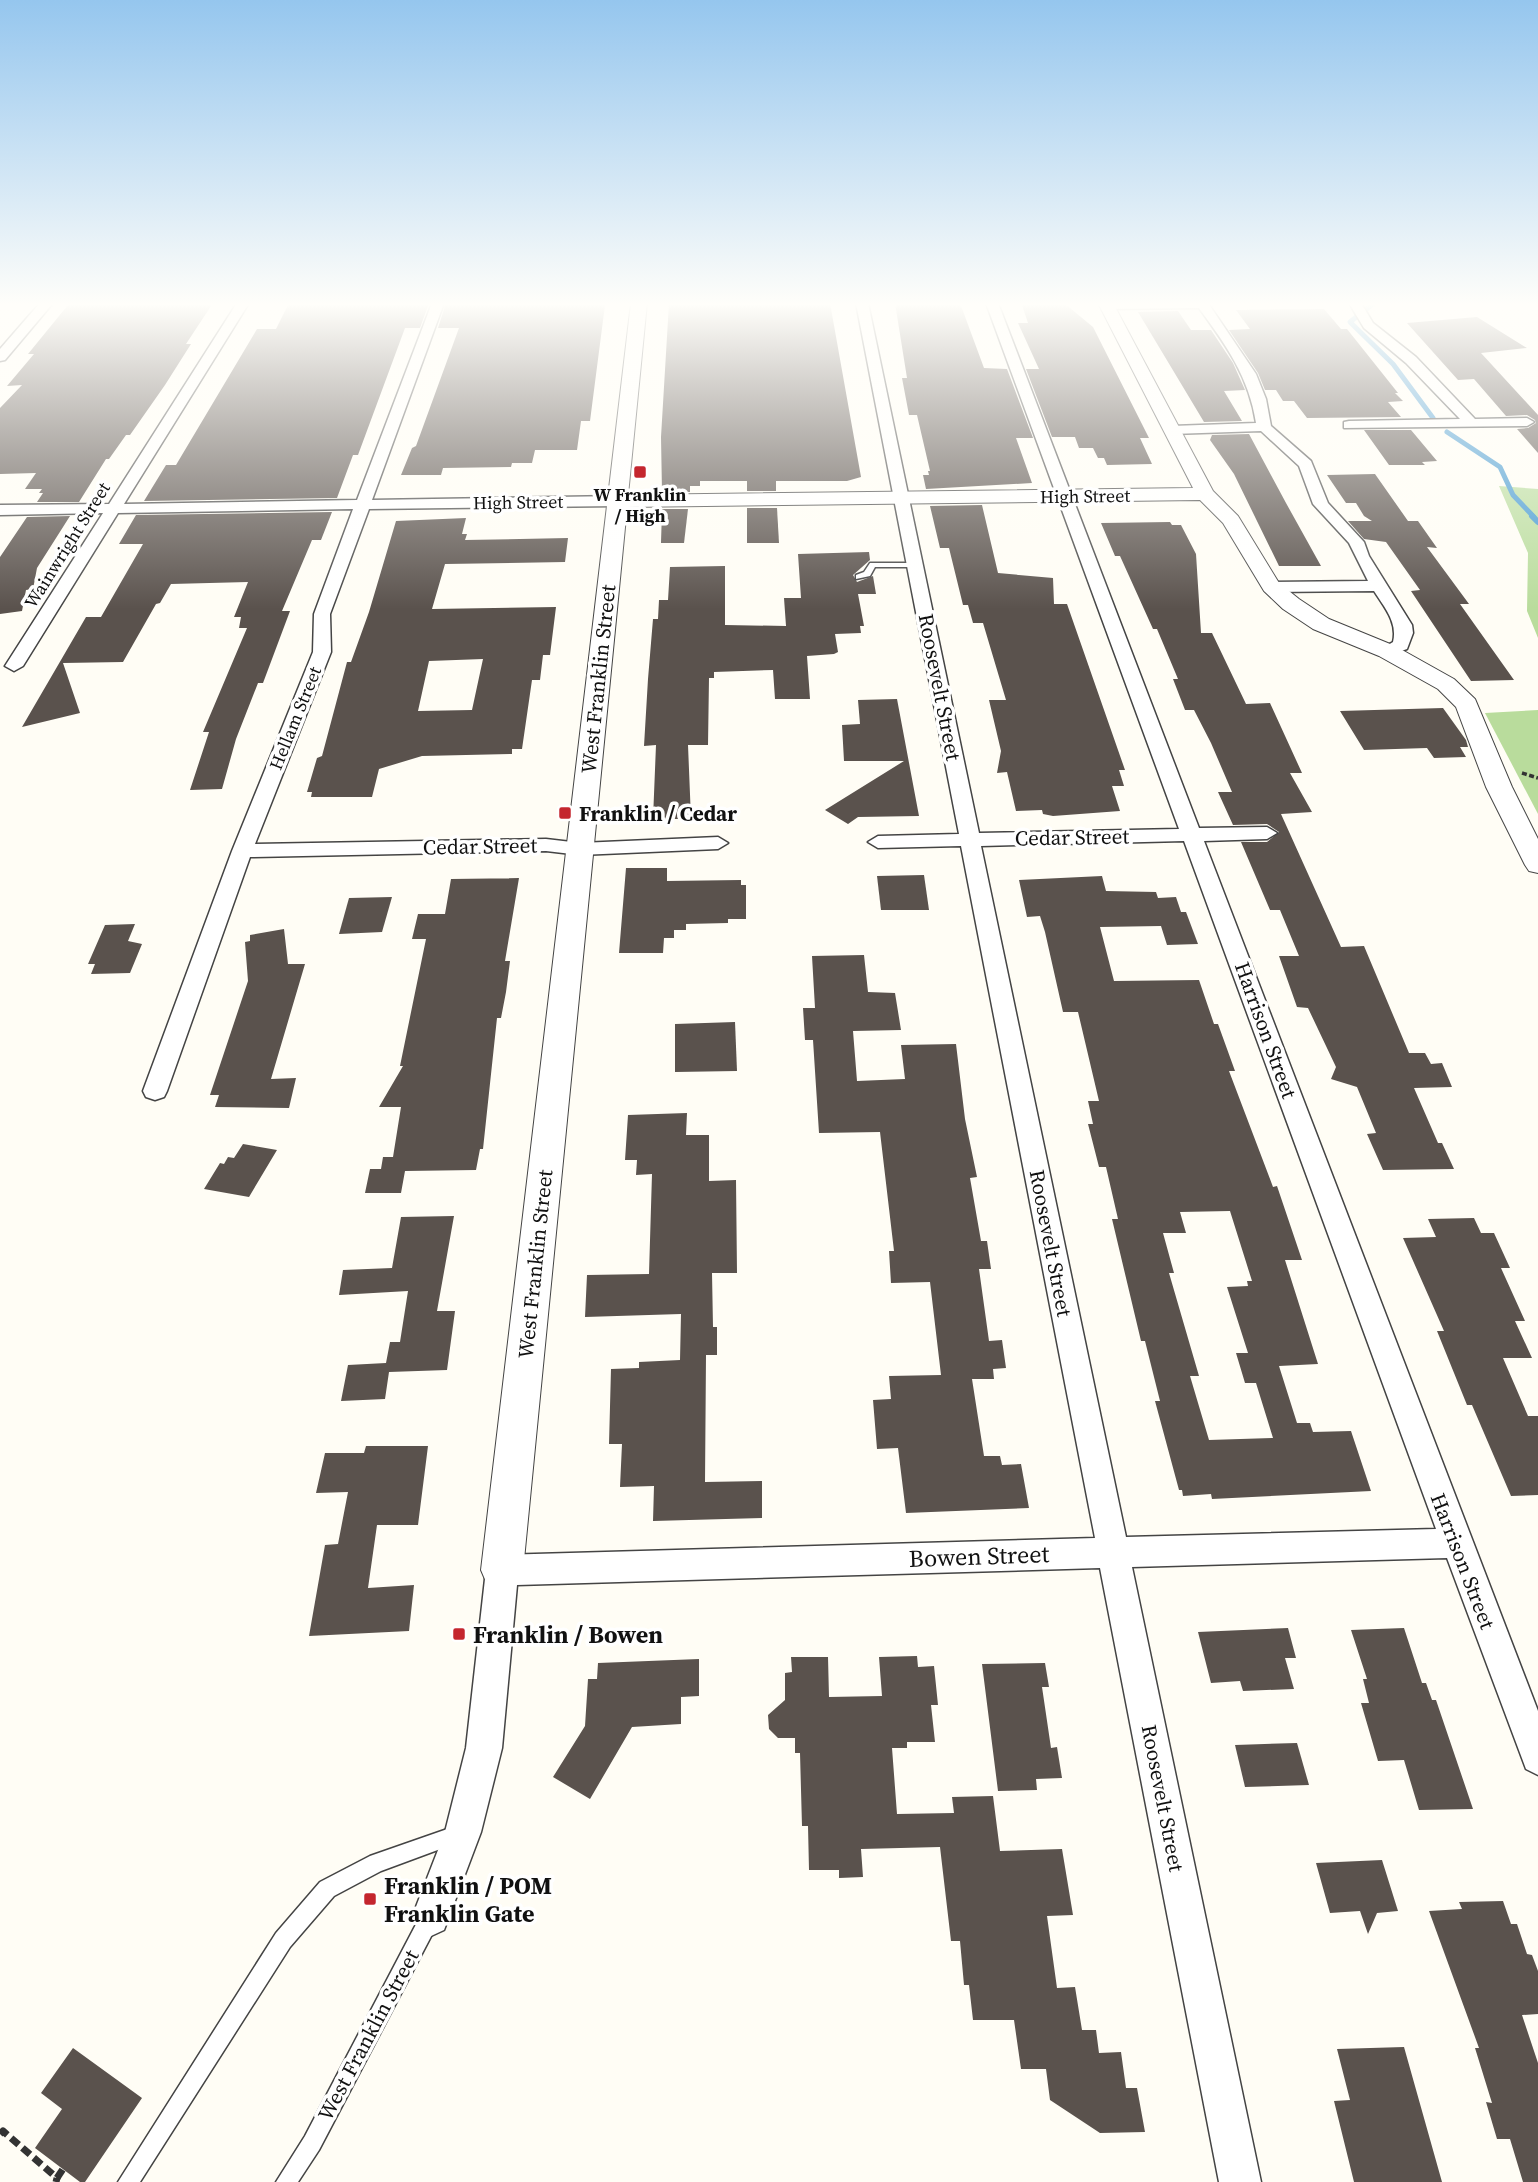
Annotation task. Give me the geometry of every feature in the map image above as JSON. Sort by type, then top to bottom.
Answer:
[{"type":"street","name":"Wainwright Street","points":[[14,666],[178,405]]},
{"type":"street","name":"Hellam Street","points":[[155,1091],[242,851],[322,652],[322,614],[400,405]]},
{"type":"street","name":"West Franklin Street","points":[[431,1917],[463,1832],[484,1748],[628,405]]},
{"type":"street","name":"Roosevelt Street","points":[[883,405],[1240,2182]]},
{"type":"street","name":"Harrison Street","points":[[1030,405],[1538,1756]]},
{"type":"street","points":[[1158,405],[1205,494],[1235,526],[1271,587],[1321,624],[1387,651],[1446,684],[1467,704],[1499,787],[1538,865]]},
{"type":"street","points":[[1260,405],[1264,427],[1306,464],[1321,503],[1352,536],[1378,586],[1403,625],[1401,645],[1387,651]]},
{"type":"street","points":[[1454,405],[1471,423]]},
{"type":"street","points":[[1349,425],[1527,422]]},
{"type":"street","points":[[1171,429],[1264,427]]},
{"type":"street","name":"High Street","points":[[0,510],[1205,494]]},
{"type":"street","points":[[1271,587],[1378,586]]},
{"type":"street","name":"Cedar Street","points":[[878,842],[1267,833]]},
{"type":"street","name":"Cedar Street","points":[[242,851],[546,845],[580,849],[718,843]]},
{"type":"street","name":"Bowen Street","points":[[502,1570],[1456,1543]]},
{"type":"lane","points":[[859,577],[867,574],[873,565],[916,565]]},
{"type":"lane","points":[[128,2182],[283,1940],[327,1889],[385,1860],[463,1832]]},
{"type":"lane","name":"West Franklin Street","points":[[286,2182],[312,2143],[431,1917]]},
{"type":"path","points":[[0,2134],[3,2132],[57,2180],[64,2169]]},
{"type":"green space","points":[[1499,486],[1538,489],[1538,638],[1527,611],[1528,553]]},
{"type":"green space","points":[[1538,710],[1538,814],[1485,713]]},
{"type":"building","points":[[3,405],[151,405],[130,435],[126,435],[109,459],[106,459],[79,502],[37,502],[43,493],[39,493],[42,489],[25,489],[36,473],[0,474],[0,408]]},
{"type":"building","points":[[212,405],[377,405],[358,455],[353,455],[337,498],[144,501],[166,465],[176,465]]},
{"type":"building","points":[[431,405],[592,405],[590,421],[581,421],[577,450],[535,450],[532,463],[512,463],[511,467],[443,468],[441,475],[401,475],[412,448],[416,446]]},
{"type":"building","points":[[663,405],[848,405],[861,477],[847,481],[776,481],[776,491],[747,491],[747,481],[700,481],[700,486],[690,486],[690,492],[662,492]]},
{"type":"building","points":[[907,405],[1020,405],[1033,438],[1016,438],[1032,483],[926,489],[923,475],[929,475],[930,471],[917,415],[909,415]]},
{"type":"building","points":[[1040,405],[1132,405],[1149,438],[1140,438],[1152,464],[1107,465],[1104,458],[1098,458],[1093,448],[1079,448],[1075,437],[1052,437]]},
{"type":"building","points":[[1194,405],[1232,405],[1242,421],[1204,422]]},
{"type":"building","points":[[1297,405],[1390,405],[1401,417],[1307,418]]},
{"type":"building","points":[[1496,405],[1529,405],[1538,415],[1538,453],[1517,429],[1528,428],[1536,423],[1535,420],[1527,415],[1506,416]]},
{"type":"building","points":[[1364,430],[1411,430],[1437,461],[1422,462],[1425,465],[1389,465]]},
{"type":"building","points":[[1249,434],[1321,566],[1279,566],[1234,474],[1210,440],[1212,435]]},
{"type":"building","points":[[1375,474],[1408,521],[1418,521],[1437,548],[1427,547],[1469,604],[1460,604],[1514,680],[1471,681],[1411,591],[1420,590],[1386,542],[1364,539],[1348,521],[1372,521],[1364,516],[1356,503],[1346,503],[1327,475]]},
{"type":"building","points":[[982,505],[998,573],[1053,578],[1054,604],[1067,604],[1125,770],[1119,770],[1124,786],[1112,786],[1120,811],[1053,816],[1043,814],[1042,810],[1016,811],[1007,772],[997,773],[1001,751],[989,700],[1006,700],[983,623],[973,623],[968,605],[963,605],[949,548],[940,548],[930,506]]},
{"type":"building","points":[[747,508],[777,508],[779,543],[747,543]]},
{"type":"building","points":[[662,509],[688,509],[684,543],[661,543]]},
{"type":"building","points":[[332,512],[321,540],[312,540],[282,611],[290,611],[263,683],[258,683],[236,739],[222,789],[190,790],[209,732],[203,732],[247,628],[239,628],[241,617],[234,617],[248,582],[171,584],[160,603],[156,604],[123,662],[63,663],[80,713],[22,727],[86,617],[101,617],[143,544],[119,544],[136,515]]},
{"type":"building","points":[[70,516],[37,568],[33,589],[26,590],[22,611],[0,614],[0,557],[27,517]]},
{"type":"building","points":[[466,518],[462,534],[467,534],[465,540],[568,538],[565,562],[445,564],[432,609],[556,607],[550,655],[543,655],[540,680],[532,680],[522,749],[512,749],[512,754],[422,756],[379,769],[372,797],[311,797],[312,792],[307,792],[317,758],[322,756],[347,662],[351,662],[369,612],[396,521]],"holes":[[[483,659],[472,710],[418,711],[429,661]]]},
{"type":"building","points":[[1170,522],[1172,525],[1181,525],[1196,554],[1201,633],[1212,633],[1246,704],[1270,703],[1302,773],[1290,773],[1312,812],[1281,814],[1341,947],[1364,946],[1409,1053],[1425,1053],[1431,1064],[1442,1063],[1452,1087],[1414,1088],[1438,1143],[1442,1143],[1454,1169],[1383,1170],[1367,1134],[1376,1133],[1357,1087],[1331,1079],[1336,1067],[1308,1008],[1297,1007],[1279,956],[1299,956],[1280,910],[1270,910],[1241,842],[1267,842],[1279,832],[1267,824],[1233,825],[1218,792],[1232,792],[1211,743],[1194,710],[1185,710],[1173,679],[1178,679],[1157,629],[1153,629],[1120,556],[1115,556],[1101,523]]},
{"type":"building","points":[[869,552],[870,560],[853,575],[857,582],[873,576],[876,594],[858,594],[864,626],[860,626],[861,633],[835,634],[838,652],[807,656],[810,699],[775,699],[773,670],[714,672],[714,678],[709,678],[708,745],[688,745],[691,819],[653,819],[656,745],[644,746],[648,679],[653,619],[658,619],[659,600],[668,600],[670,567],[725,566],[725,625],[786,626],[784,598],[801,598],[798,554]]},
{"type":"building","points":[[897,699],[919,816],[858,817],[848,824],[825,810],[904,761],[844,761],[842,725],[860,724],[858,700]]},
{"type":"building","points":[[1443,708],[1466,740],[1468,747],[1460,747],[1466,757],[1434,758],[1427,748],[1364,750],[1340,711]]},
{"type":"building","points":[[626,868],[667,868],[667,881],[741,880],[741,885],[746,885],[746,919],[728,919],[728,923],[686,924],[686,930],[674,930],[674,938],[664,938],[663,953],[619,953]]},
{"type":"building","points":[[924,875],[929,910],[881,910],[877,876]]},
{"type":"building","points":[[1102,876],[1106,891],[1156,892],[1158,898],[1176,897],[1181,912],[1186,912],[1198,944],[1167,945],[1161,926],[1100,927],[1114,981],[1199,980],[1214,1024],[1218,1024],[1235,1071],[1229,1071],[1273,1187],[1277,1186],[1302,1260],[1285,1260],[1318,1364],[1279,1366],[1297,1423],[1310,1423],[1313,1432],[1351,1431],[1371,1491],[1212,1499],[1211,1494],[1183,1496],[1182,1490],[1179,1490],[1155,1401],[1160,1401],[1145,1341],[1141,1341],[1112,1219],[1118,1219],[1106,1167],[1099,1167],[1088,1124],[1093,1124],[1088,1101],[1099,1101],[1078,1012],[1063,1012],[1040,916],[1027,917],[1019,880]],"holes":[[[1230,1211],[1252,1281],[1247,1281],[1248,1286],[1227,1287],[1248,1353],[1236,1353],[1245,1383],[1256,1383],[1273,1438],[1209,1440],[1190,1376],[1199,1376],[1169,1273],[1174,1273],[1163,1233],[1186,1233],[1180,1212]]]},
{"type":"building","points":[[519,878],[505,961],[510,961],[506,992],[501,1018],[497,1018],[483,1149],[480,1149],[476,1170],[405,1171],[401,1193],[365,1193],[370,1169],[381,1169],[383,1157],[393,1157],[401,1107],[379,1107],[403,1066],[400,1066],[426,939],[412,939],[418,914],[445,914],[451,879]]},
{"type":"building","points":[[392,897],[382,932],[339,934],[349,898]]},
{"type":"building","points":[[135,924],[128,941],[142,944],[130,973],[91,974],[95,964],[88,964],[105,925]]},
{"type":"building","points":[[284,929],[288,964],[305,964],[271,1079],[296,1078],[289,1108],[215,1107],[219,1095],[210,1095],[248,981],[245,942],[250,941],[250,935]]},
{"type":"building","points":[[864,955],[868,992],[895,993],[901,1030],[853,1031],[857,1081],[905,1079],[901,1045],[956,1044],[965,1119],[977,1177],[970,1178],[981,1241],[987,1241],[991,1269],[979,1269],[989,1341],[1002,1340],[1006,1368],[993,1369],[994,1379],[972,1379],[984,1456],[1000,1456],[1002,1465],[1021,1464],[1029,1508],[906,1513],[898,1448],[877,1449],[873,1400],[891,1399],[889,1376],[941,1375],[930,1282],[891,1283],[889,1251],[894,1251],[880,1132],[819,1133],[813,1040],[805,1040],[803,1008],[815,1008],[812,956]]},
{"type":"building","points":[[735,1022],[737,1071],[675,1072],[675,1024]]},
{"type":"building","points":[[687,1113],[686,1135],[709,1135],[709,1181],[736,1180],[737,1273],[712,1273],[713,1327],[717,1327],[717,1355],[706,1355],[705,1482],[762,1481],[762,1518],[653,1521],[654,1486],[620,1487],[622,1444],[609,1444],[611,1369],[639,1368],[639,1362],[680,1360],[681,1314],[585,1317],[587,1275],[649,1274],[652,1174],[636,1175],[637,1160],[625,1160],[628,1115]]},
{"type":"building","points":[[243,1144],[277,1150],[249,1197],[204,1189],[220,1163],[224,1164],[228,1157],[234,1158]]},
{"type":"building","points":[[454,1216],[437,1311],[455,1311],[447,1370],[389,1372],[385,1399],[341,1401],[348,1365],[386,1363],[390,1342],[400,1342],[408,1291],[339,1295],[343,1270],[392,1268],[401,1217]]},
{"type":"building","points":[[1474,1218],[1481,1233],[1494,1233],[1510,1268],[1501,1268],[1525,1321],[1515,1321],[1532,1358],[1503,1358],[1528,1416],[1538,1416],[1538,1495],[1511,1496],[1472,1405],[1467,1405],[1437,1331],[1444,1331],[1403,1238],[1436,1237],[1428,1219]]},
{"type":"building","points":[[366,1446],[428,1446],[418,1525],[377,1525],[368,1588],[414,1585],[409,1631],[309,1636],[325,1545],[338,1544],[348,1492],[316,1493],[325,1453],[364,1453]]},
{"type":"building","points":[[1288,1628],[1296,1658],[1285,1658],[1294,1689],[1243,1691],[1240,1681],[1211,1683],[1198,1632]]},
{"type":"building","points":[[1404,1628],[1422,1683],[1426,1683],[1432,1700],[1436,1700],[1473,1809],[1419,1810],[1404,1760],[1378,1761],[1361,1703],[1369,1703],[1363,1679],[1367,1679],[1351,1630]]},
{"type":"building","points":[[917,1656],[918,1667],[934,1666],[938,1705],[931,1705],[935,1742],[907,1742],[907,1748],[892,1748],[897,1814],[954,1813],[952,1797],[993,1796],[1000,1851],[1062,1849],[1073,1915],[1047,1916],[1057,1988],[1075,1987],[1082,2030],[1096,2030],[1099,2053],[1121,2052],[1126,2088],[1137,2088],[1145,2132],[1100,2133],[1050,2100],[1046,2069],[1021,2069],[1014,2020],[973,2020],[969,1985],[964,1985],[960,1941],[951,1941],[940,1847],[861,1849],[863,1877],[839,1878],[839,1870],[809,1870],[808,1826],[802,1826],[800,1753],[795,1753],[795,1738],[778,1738],[769,1729],[768,1715],[785,1700],[785,1673],[792,1672],[791,1657],[828,1657],[829,1697],[882,1696],[879,1657]]},
{"type":"building","points":[[699,1659],[699,1696],[681,1697],[681,1724],[632,1727],[590,1799],[553,1777],[585,1726],[588,1679],[597,1679],[598,1663]]},
{"type":"building","points":[[1045,1663],[1049,1687],[1042,1687],[1051,1748],[1057,1747],[1062,1778],[1036,1779],[1037,1790],[998,1791],[982,1664]]},
{"type":"building","points":[[1297,1743],[1309,1785],[1245,1787],[1235,1745]]},
{"type":"building","points":[[1382,1860],[1398,1911],[1377,1913],[1368,1934],[1360,1911],[1330,1913],[1316,1863]]},
{"type":"building","points":[[1503,1901],[1511,1924],[1517,1924],[1527,1954],[1532,1955],[1538,1971],[1538,2014],[1522,2015],[1538,2063],[1538,2182],[1523,2182],[1510,2139],[1497,2139],[1486,2102],[1492,2103],[1475,2048],[1479,2048],[1429,1911],[1462,1909],[1459,1902]]},
{"type":"building","points":[[1404,2047],[1442,2182],[1354,2182],[1334,2101],[1350,2100],[1337,2049]]},
{"type":"building","points":[[73,2048],[142,2098],[85,2182],[80,2182],[35,2148],[62,2109],[41,2093]]},
{"type":"waterway","points":[[1423,405],[1433,418]]},
{"type":"waterway","points":[[1447,432],[1500,467],[1513,495],[1534,517]]},
{"type":"waterway","points":[[1532,516],[1538,522]]},
{"type":"place","name":"W Franklin / High","points":[[640,472]]},
{"type":"place","name":"Franklin / Cedar","points":[[565,813]]},
{"type":"place","name":"Franklin / Bowen","points":[[459,1634]]},
{"type":"place","name":"Franklin / POM Franklin Gate","points":[[370,1899]]}]
